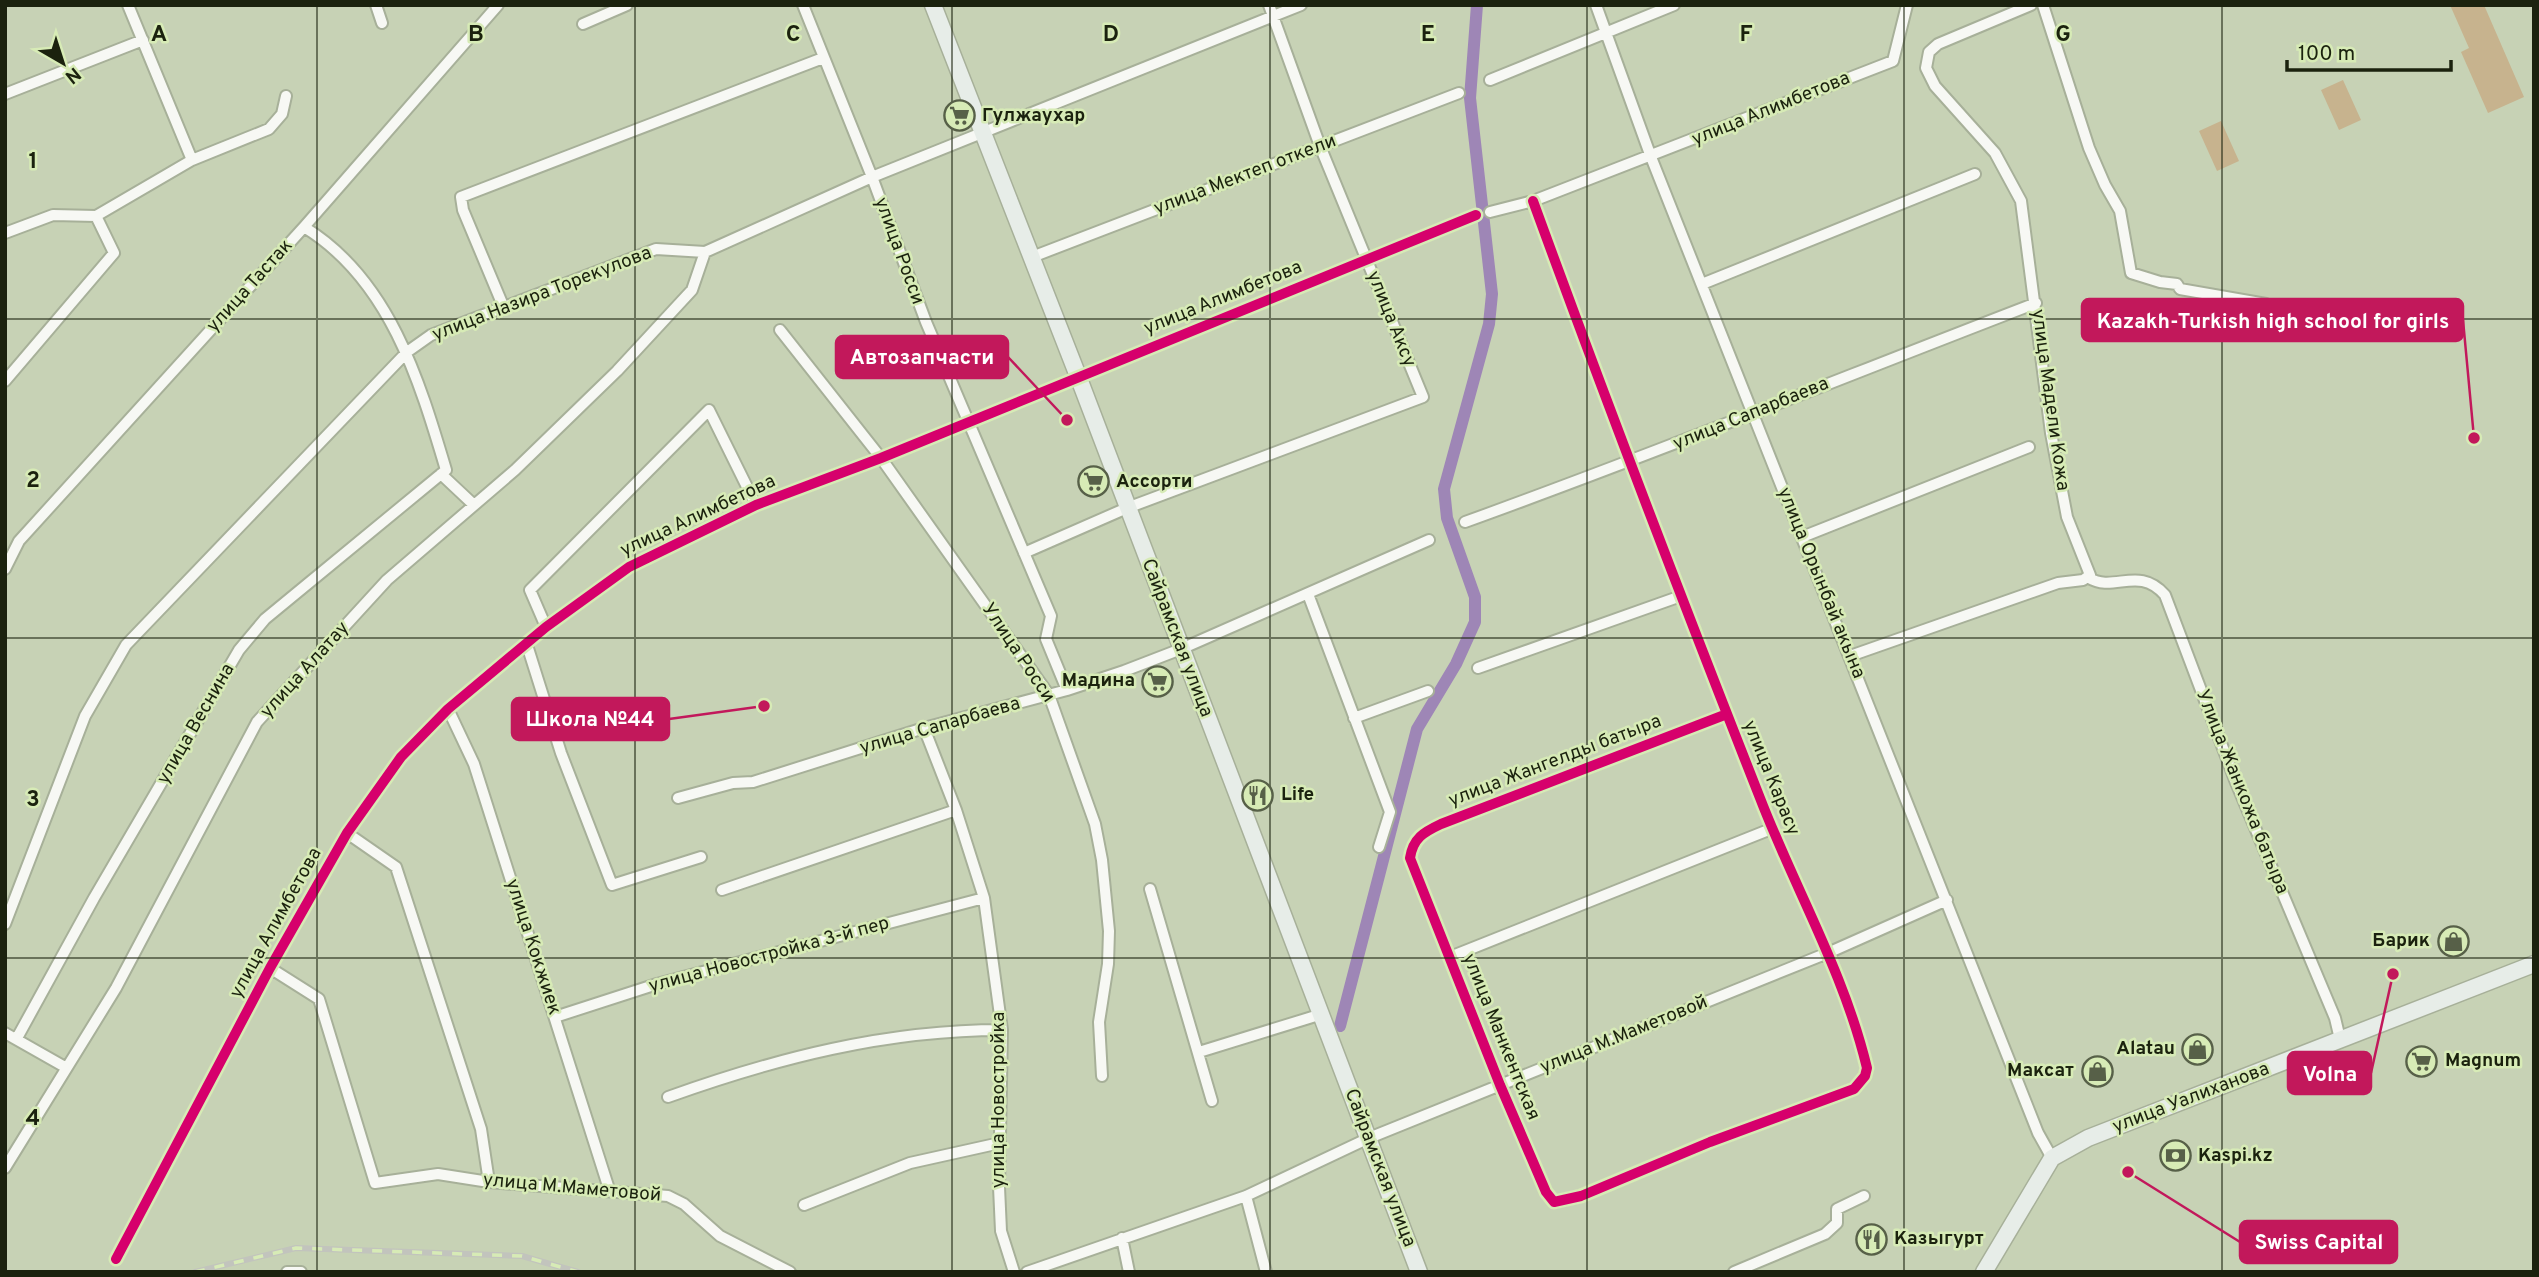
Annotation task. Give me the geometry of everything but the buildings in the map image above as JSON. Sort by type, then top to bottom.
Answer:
[{"type":"main road","name":"Сайрамская улица","points":[[936,6],[1419,1272]]},
{"type":"main road","name":"улица Уалиханова","points":[[2052,1158],[2088,1138],[2534,964]]},
{"type":"main road","points":[[1984,1272],[2052,1158]]},
{"type":"street","points":[[128,5],[192,160]]},
{"type":"street","points":[[376,5],[382,23]]},
{"type":"street","name":"улица Тастак","points":[[5,569],[19,541],[304,227],[498,5]]},
{"type":"street","points":[[583,24],[627,5]]},
{"type":"street","name":"улица Росси","points":[[803,5],[872,177],[926,322],[1051,615],[1046,639],[1067,690]]},
{"type":"street","name":"улица Назира Торекулова","points":[[5,924],[85,716],[126,645],[407,352],[431,335],[656,249],[705,252],[872,177],[1271,11],[1301,5]]},
{"type":"street","name":"улица Орынбай акына","points":[[1596,5],[1651,156],[2038,1133],[2052,1158]]},
{"type":"street","points":[[1490,80],[1674,5]]},
{"type":"street","name":"улица Алимбетова","points":[[1490,212],[1533,201],[1894,61],[1907,5]]},
{"type":"street","name":"улица Мадели Кожа","points":[[2031,5],[1938,44],[1928,52],[1927,68],[1935,86],[1995,153],[2021,201],[2053,445],[2067,517],[2089,570],[2089,578]]},
{"type":"street","points":[[2043,5],[2089,148],[2120,211],[2131,273],[2177,284],[2180,289],[2266,304]]},
{"type":"street","name":"улица Аксу","points":[[1127,508],[1423,397],[1320,146],[1271,11]]},
{"type":"street","points":[[5,94],[143,40]]},
{"type":"street","points":[[503,308],[463,210],[461,197],[823,58]]},
{"type":"street","name":"улица Мектеп откели","points":[[1032,257],[1459,93]]},
{"type":"street","points":[[5,233],[53,215],[96,216],[192,160],[269,129],[282,114],[286,96]]},
{"type":"street","points":[[1702,284],[1975,174]]},
{"type":"street","name":"улица Карасу","points":[[1533,201],[1629,463],[1771,829],[1830,953],[1867,1068],[1865,1076],[1854,1089],[1710,1142],[1581,1196]]},
{"type":"street","name":"улица Алимбетова","points":[[116,1259],[270,968],[347,833],[401,757],[448,709],[546,627],[629,567],[756,505],[881,458],[1476,215]]},
{"type":"street","points":[[5,381],[109,263],[114,253],[96,216]]},
{"type":"street","points":[[304,227],[321,237],[355,268],[407,352],[443,472],[474,505]]},
{"type":"street","name":"улица Алатау","points":[[5,1168],[116,988],[257,722],[387,580],[474,505],[617,371],[692,290],[705,252]]},
{"type":"street","name":"улица Сапарбаева","points":[[1465,522],[1629,463],[2036,303]]},
{"type":"street","name":"Улица Росси","points":[[780,330],[881,458],[1049,695],[1095,824],[1102,860],[1109,931],[1108,964],[1099,1021],[1102,1076]]},
{"type":"street","points":[[546,627],[530,590],[709,410],[756,505]]},
{"type":"street","points":[[1802,537],[2029,447]]},
{"type":"street","name":"улица Веснина","points":[[17,1038],[94,898],[239,650],[265,619],[443,472]]},
{"type":"street","points":[[1024,553],[1127,508]]},
{"type":"street","name":"улица Сапарбаева","points":[[678,798],[733,783],[753,782],[924,728],[1067,690],[1181,649],[1429,540]]},
{"type":"street","points":[[1850,656],[2058,583],[2089,578]]},
{"type":"street","name":"Улица Жанкожа батыра","points":[[2089,578],[2100,584],[2117,580],[2147,581],[2165,595],[2235,780],[2335,1018],[2340,1039]]},
{"type":"street","points":[[1308,594],[1390,812],[1379,847]]},
{"type":"street","points":[[1478,668],[1681,596]]},
{"type":"street","points":[[527,645],[561,753],[612,885],[701,857]]},
{"type":"street","points":[[1354,718],[1427,691]]},
{"type":"street","name":"улица Кокжиек","points":[[448,709],[474,764],[609,1189]]},
{"type":"street","name":"улица Жангелды батыра","points":[[1410,858],[1414,842],[1422,834],[1441,824],[1727,714]]},
{"type":"street","name":"улица Новостройка","points":[[924,728],[956,810],[984,898],[1002,1030],[1001,1231],[1014,1272]]},
{"type":"street","points":[[722,891],[956,810]]},
{"type":"street","points":[[1450,957],[1771,829]]},
{"type":"street","points":[[347,833],[396,867],[481,1129],[489,1182]]},
{"type":"street","name":"улица Манкентская","points":[[1410,858],[1500,1085],[1549,1198],[1554,1202],[1563,1202],[1581,1196]]},
{"type":"street","points":[[1150,889],[1212,1101]]},
{"type":"street","name":"улица Новостройка 3-й пер","points":[[555,1017],[656,984],[984,898]]},
{"type":"street","name":"улица М.Маметовой","points":[[1027,1272],[1246,1196],[1369,1138],[1830,953],[1947,900]]},
{"type":"street","name":"улица М.Маметовой","points":[[270,968],[319,999],[374,1183],[438,1174],[489,1182],[609,1189],[668,1196],[684,1204],[720,1236],[790,1272]]},
{"type":"street","points":[[1199,1052],[1322,1014]]},
{"type":"street","points":[[668,1097],[749,1068],[851,1045],[962,1030],[1002,1030]]},
{"type":"street","points":[[5,1033],[65,1067]]},
{"type":"street","points":[[804,1205],[910,1163],[1000,1143]]},
{"type":"street","points":[[1246,1196],[1266,1272]]},
{"type":"street","points":[[1734,1272],[1825,1234],[1836,1223],[1837,1209],[1864,1196]]},
{"type":"street","points":[[1122,1238],[1129,1272]]},
{"type":"street","points":[[287,1272],[301,1272]]},
{"type":"shaded area","points":[[2450,5],[2484,5],[2524,97],[2488,113],[2461,52],[2469,48]]},
{"type":"shaded area","points":[[2343,80],[2361,120],[2339,130],[2321,90]]},
{"type":"shaded area","points":[[2221,121],[2239,161],[2217,171],[2199,131]]},
{"type":"waterway","points":[[1340,1026],[1417,729],[1456,664],[1475,622],[1475,597],[1447,518],[1444,489],[1489,324],[1492,294],[1470,98],[1477,5]]},
{"type":"railway","points":[[195,1272],[296,1248],[522,1256],[578,1272]]},
{"type":"cycle path","points":[[1533,201],[1731,724],[1774,832],[1846,998],[1867,1068],[1865,1076],[1854,1089],[1710,1142],[1581,1196],[1554,1202],[1546,1192],[1500,1085],[1410,858],[1411,851],[1420,836],[1441,824],[1727,714]]},
{"type":"cycle path","points":[[116,1259],[270,968],[347,833],[401,757],[448,709],[546,627],[629,567],[756,505],[881,458],[1476,215]]},
{"type":"place","name":"Гулжаухар","points":[[959,116]]},
{"type":"place","name":"Автозапчасти","points":[[1067,420]]},
{"type":"place","name":"Kazakh-Turkish high school for girls","points":[[2474,438]]},
{"type":"place","name":"Ассорти","points":[[1093,482]]},
{"type":"place","name":"Мадина","points":[[1158,681]]},
{"type":"place","name":"Школа №44","points":[[764,706]]},
{"type":"place","name":"Life","points":[[1258,795]]},
{"type":"place","name":"Барик","points":[[2453,941]]},
{"type":"place","name":"Volna","points":[[2393,974]]},
{"type":"place","name":"Alatau","points":[[2198,1049]]},
{"type":"place","name":"Magnum","points":[[2422,1061]]},
{"type":"place","name":"Максат","points":[[2097,1071]]},
{"type":"place","name":"Kaspi.kz","points":[[2175,1156]]},
{"type":"place","name":"Swiss Capital","points":[[2128,1172]]},
{"type":"place","name":"Казыгурт","points":[[1871,1239]]}]
